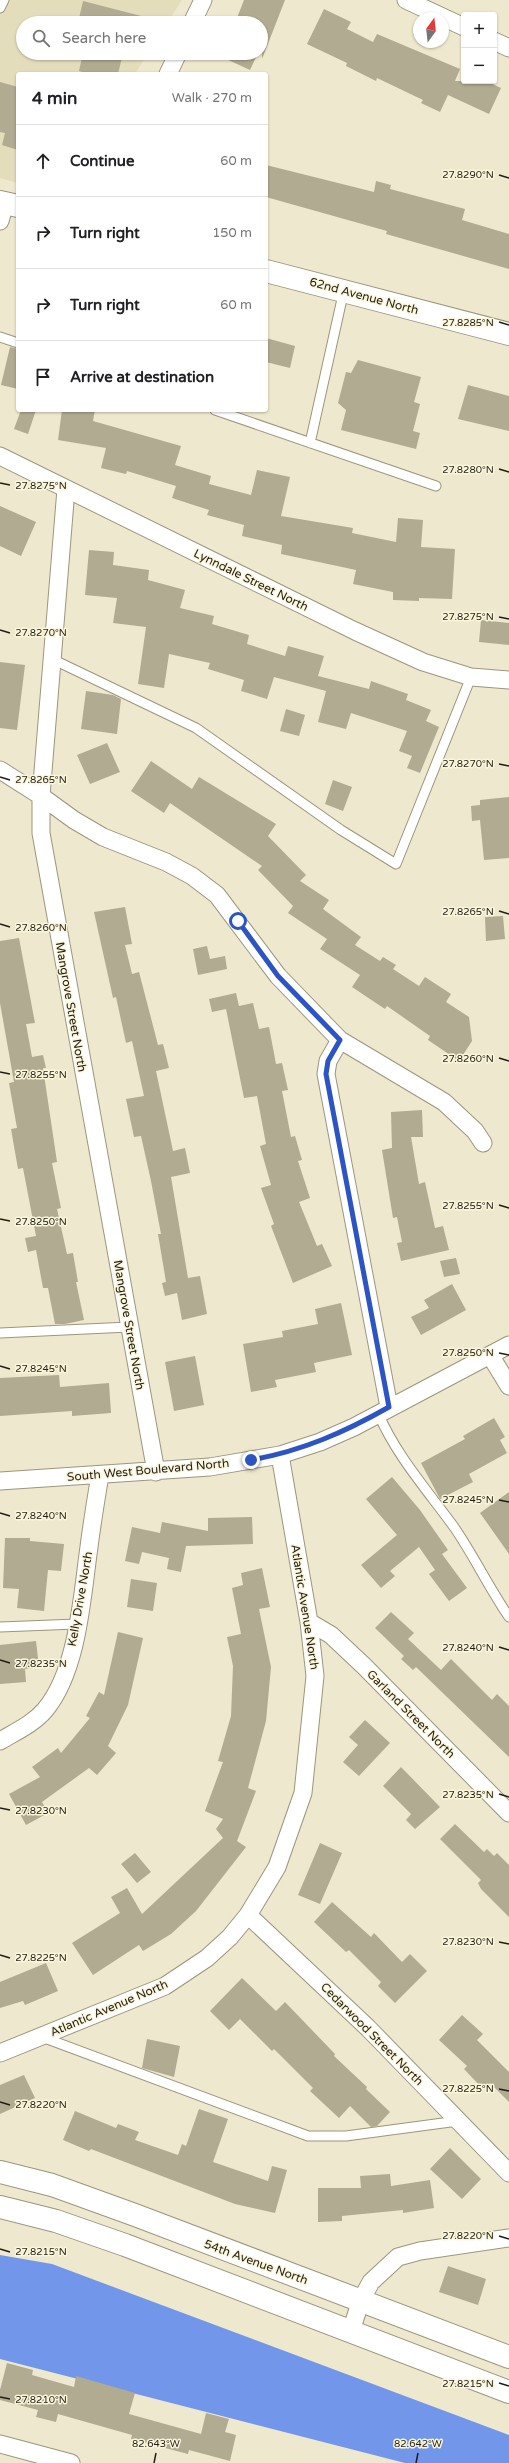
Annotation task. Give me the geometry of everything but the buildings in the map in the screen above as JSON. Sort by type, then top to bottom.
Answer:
[{"type":"main road","name":"62nd Avenue North","points":[[268,271],[509,334]]},
{"type":"main road","name":"54th Avenue North","points":[[0,2172],[52,2186],[135,2214],[221,2249],[361,2300],[509,2358]]},
{"type":"main road","points":[[0,2207],[56,2221],[125,2245],[509,2392]]},
{"type":"street","points":[[195,16],[203,0]]},
{"type":"street","points":[[406,0],[461,26]]},
{"type":"street","points":[[497,42],[509,48]]},
{"type":"street","points":[[169,72],[175,60]]},
{"type":"street","name":"Lynndale Street North","points":[[0,456],[355,631],[423,662],[471,677],[509,680]]},
{"type":"street","name":"Mangrove Street North","points":[[66,489],[42,796],[41,833],[156,1472]]},
{"type":"street","points":[[0,770],[42,796],[74,820],[97,833],[166,862],[192,876],[217,895],[278,976],[340,1040],[444,1102],[475,1131],[483,1143]]},
{"type":"street","points":[[340,1040],[328,1061],[326,1074],[384,1410]]},
{"type":"street","name":"South West Boulevard North","points":[[0,1481],[156,1472],[210,1467],[280,1455],[320,1442],[509,1344]]},
{"type":"street","points":[[490,1355],[509,1386]]},
{"type":"street","name":"Atlantic Avenue North","points":[[0,2053],[165,1986],[207,1958],[230,1937],[248,1915],[278,1867],[303,1793],[315,1676],[308,1622],[280,1455]]},
{"type":"street","name":"Kelly Drive North","points":[[0,1741],[39,1715],[55,1696],[68,1666],[77,1624],[100,1475]]},
{"type":"street","name":"Garland Street North","points":[[308,1622],[331,1635],[364,1666],[509,1813]]},
{"type":"street","name":"Cedarwood Street North","points":[[248,1915],[368,2028],[509,2173]]},
{"type":"street","points":[[351,2331],[361,2300],[371,2282],[398,2257],[420,2251],[509,2238]]},
{"type":"street","points":[[0,2444],[71,2463]]},
{"type":"lane","points":[[0,8],[4,0]]},
{"type":"lane","points":[[310,443],[344,290]]},
{"type":"lane","points":[[0,337],[16,342]]},
{"type":"lane","points":[[221,412],[436,486]]},
{"type":"lane","points":[[52,659],[196,728],[341,830],[396,864],[471,677]]},
{"type":"lane","points":[[0,1333],[129,1326]]},
{"type":"lane","points":[[384,1410],[403,1457],[473,1555],[490,1590],[509,1617]]},
{"type":"lane","points":[[0,1628],[77,1624]]},
{"type":"lane","points":[[41,2036],[308,2136],[346,2136],[458,2120]]},
{"type":"shaded area","points":[[0,0],[182,0],[172,16],[16,16],[16,60],[144,60],[136,72],[16,72],[16,182],[0,178]]},
{"type":"water","points":[[0,2255],[52,2264],[509,2435],[509,2463],[405,2463],[0,2359]]},
{"type":"route","points":[[238,921],[259,952],[278,976],[340,1040],[328,1061],[326,1074],[389,1407],[354,1427],[320,1442],[280,1455],[251,1460]]}]
